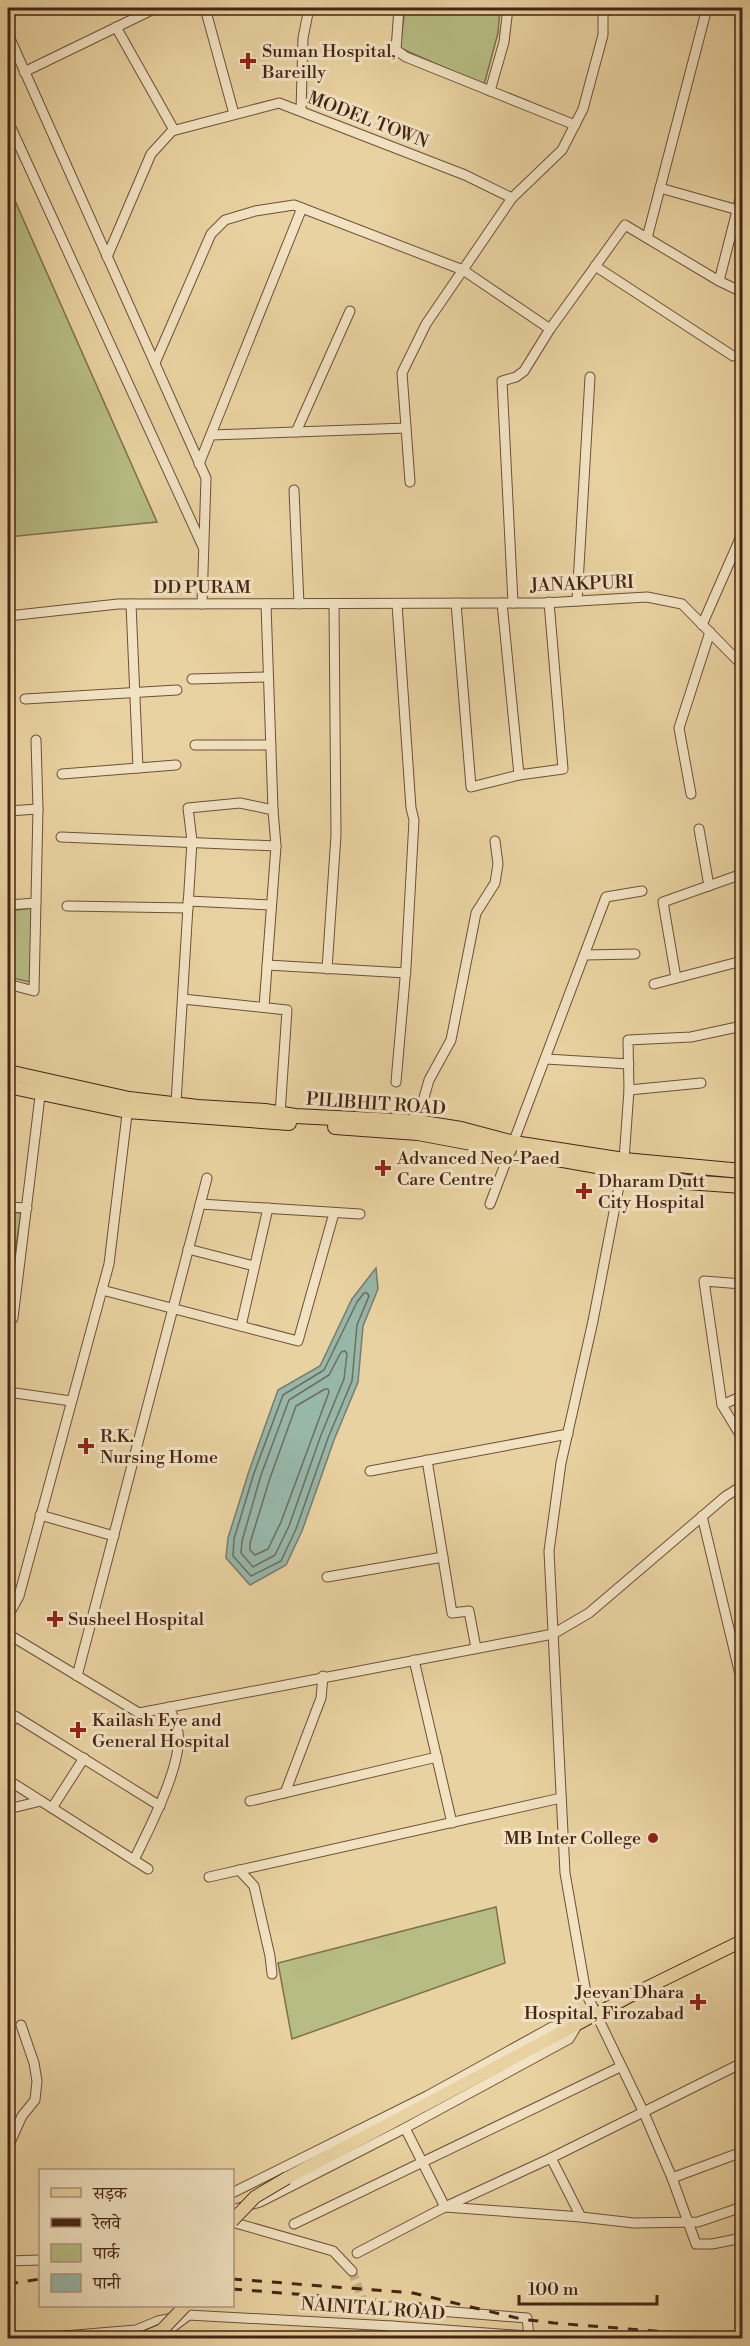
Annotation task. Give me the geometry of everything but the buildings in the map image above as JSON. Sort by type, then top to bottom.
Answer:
[{"type":"highway","name":"PILIBHIT ROAD","points":[[8,1072],[41,1087],[128,1105],[176,1103],[280,1114],[417,1122],[461,1129],[513,1147],[623,1166],[742,1171]]},
{"type":"highway","points":[[8,1086],[41,1087]]},
{"type":"highway","points":[[128,1105],[418,1133],[513,1147]]},
{"type":"highway","points":[[623,1166],[687,1182],[742,1185]]},
{"type":"main road","points":[[234,2219],[255,2197],[632,1995],[742,1941]]},
{"type":"main road","points":[[142,2338],[162,2330],[186,2310]]},
{"type":"street","points":[[24,72],[156,8]]},
{"type":"street","points":[[205,8],[234,114]]},
{"type":"street","points":[[301,111],[303,38],[309,8]]},
{"type":"street","points":[[399,8],[396,50],[406,57],[574,125]]},
{"type":"street","points":[[490,91],[504,42],[508,8]]},
{"type":"street","points":[[410,482],[402,373],[426,324],[512,198],[562,150],[583,109],[603,35],[603,9],[618,8]]},
{"type":"street","points":[[647,238],[707,8]]},
{"type":"street","points":[[107,257],[151,154],[160,141],[174,130],[116,27]]},
{"type":"street","points":[[8,34],[206,478],[202,604]]},
{"type":"street","name":"MODEL TOWN","points":[[174,130],[279,103],[465,175],[512,198]]},
{"type":"street","points":[[8,121],[204,549]]},
{"type":"street","points":[[660,188],[738,210]]},
{"type":"street","points":[[719,281],[742,192]]},
{"type":"street","points":[[155,363],[211,234],[225,220],[255,211],[294,205],[463,270],[550,329]]},
{"type":"street","points":[[199,464],[302,208]]},
{"type":"street","points":[[513,603],[502,381],[516,377],[524,371],[550,329],[625,225],[719,281],[742,292]]},
{"type":"street","points":[[595,266],[733,356]]},
{"type":"street","points":[[296,432],[350,311]]},
{"type":"street","points":[[577,601],[590,377]]},
{"type":"street","points":[[211,435],[406,428]]},
{"type":"street","points":[[294,490],[299,604]]},
{"type":"street","points":[[702,625],[742,534]]},
{"type":"street","name":"JANAKPURI","points":[[397,604],[660,598],[682,604],[742,664]]},
{"type":"street","points":[[456,603],[471,786],[519,775],[563,769],[549,602]]},
{"type":"street","points":[[327,969],[336,835],[334,603]]},
{"type":"street","points":[[502,603],[519,775]]},
{"type":"street","points":[[131,604],[138,768]]},
{"type":"street","name":"DD PURAM","points":[[8,616],[131,604],[397,604]]},
{"type":"street","points":[[264,1007],[276,846],[266,604]]},
{"type":"street","points":[[396,1082],[406,973],[414,820],[411,808],[397,604]]},
{"type":"street","points":[[691,794],[679,728],[710,632]]},
{"type":"street","points":[[192,679],[268,677]]},
{"type":"street","points":[[25,699],[177,690]]},
{"type":"street","points":[[8,984],[34,991],[38,809],[36,740]]},
{"type":"street","points":[[195,745],[271,745]]},
{"type":"street","points":[[62,774],[176,765]]},
{"type":"street","points":[[176,1103],[192,842],[188,808],[240,803],[273,810]]},
{"type":"street","points":[[8,811],[38,809]]},
{"type":"street","points":[[699,829],[709,886]]},
{"type":"street","points":[[61,837],[276,846]]},
{"type":"street","points":[[417,1122],[429,1080],[452,1041],[476,913],[495,883],[498,864],[495,841]]},
{"type":"street","points":[[676,978],[663,902],[742,874]]},
{"type":"street","points":[[490,1204],[606,897],[642,891]]},
{"type":"street","points":[[8,904],[36,903]]},
{"type":"street","points":[[67,906],[272,905]]},
{"type":"street","points":[[585,955],[635,954]]},
{"type":"street","points":[[654,984],[742,961]]},
{"type":"street","points":[[267,965],[406,973]]},
{"type":"street","points":[[183,999],[287,1010],[280,1114]]},
{"type":"street","points":[[742,1026],[691,1037],[628,1040],[629,1090],[623,1166],[593,1321],[561,1463],[549,1551],[565,1873],[586,1993],[644,2113],[672,2178],[686,2221],[698,2245],[742,2238]]},
{"type":"street","points":[[546,1059],[629,1064]]},
{"type":"street","points":[[629,1090],[701,1083]]},
{"type":"street","points":[[8,1317],[13,1318],[41,1087]]},
{"type":"street","points":[[8,1616],[19,1596],[109,1264],[128,1105]]},
{"type":"street","points":[[77,1676],[207,1178]]},
{"type":"street","points":[[200,1204],[360,1214]]},
{"type":"street","points":[[8,1207],[27,1208]]},
{"type":"street","points":[[241,1326],[268,1208]]},
{"type":"street","points":[[102,1290],[298,1341],[334,1213]]},
{"type":"street","points":[[188,1249],[254,1266]]},
{"type":"street","points":[[742,1284],[704,1281],[722,1405],[742,1438]]},
{"type":"street","points":[[8,1392],[71,1401]]},
{"type":"street","points":[[722,1405],[742,1396]]},
{"type":"street","points":[[370,1471],[568,1434]]},
{"type":"street","points":[[427,1460],[452,1612],[469,1611],[476,1648]]},
{"type":"street","points":[[8,1634],[139,1713],[553,1634],[589,1613],[726,1496],[742,1486]]},
{"type":"street","points":[[40,1515],[114,1536]]},
{"type":"street","points":[[702,1516],[742,1683]]},
{"type":"street","points":[[327,1577],[443,1557]]},
{"type":"street","points":[[414,1660],[452,1823]]},
{"type":"street","points":[[285,1793],[321,1698],[323,1677]]},
{"type":"street","points":[[134,1860],[160,1806],[178,1750],[178,1732],[168,1707]]},
{"type":"street","points":[[8,1729],[15,1716],[160,1806]]},
{"type":"street","points":[[250,1801],[436,1757]]},
{"type":"street","points":[[52,1808],[84,1758]]},
{"type":"street","points":[[8,1780],[148,1869]]},
{"type":"street","points":[[208,1876],[561,1798]]},
{"type":"street","points":[[8,1807],[41,1801]]},
{"type":"street","points":[[239,1870],[254,1886],[272,1974]]},
{"type":"street","points":[[234,2209],[260,2202],[405,2128],[569,2039],[578,2024]]},
{"type":"street","points":[[234,2192],[427,2096],[552,2027],[578,2024]]},
{"type":"street","points":[[8,2147],[22,2116],[35,2100],[37,2081],[34,2063],[21,2025]]},
{"type":"street","points":[[357,2253],[445,2207],[644,2113],[742,2063]]},
{"type":"street","points":[[294,2224],[620,2067]]},
{"type":"street","points":[[405,2128],[445,2207]]},
{"type":"street","points":[[672,2178],[742,2152]]},
{"type":"street","points":[[551,2158],[581,2217]]},
{"type":"street","points":[[445,2207],[634,2223],[698,2222],[742,2207]]},
{"type":"street","points":[[234,2222],[333,2252],[352,2271]]},
{"type":"street","points":[[8,2261],[39,2260]]},
{"type":"street","points":[[365,2306],[528,2318],[530,2337]]},
{"type":"street","points":[[161,2337],[186,2310]]},
{"type":"street","name":"NAINITAL ROAD","points":[[39,2338],[136,2330],[186,2310],[506,2337],[555,2338]]},
{"type":"street","points":[[158,2321],[161,2337]]},
{"type":"street","points":[[392,2326],[393,2338]]},
{"type":"green space","points":[[405,8],[500,8],[498,33],[484,85],[400,48]]},
{"type":"green space","points":[[8,185],[157,522],[8,537]]},
{"type":"green space","points":[[33,908],[30,982],[8,977],[8,911]]},
{"type":"green space","points":[[8,1212],[21,1213],[8,1300]]},
{"type":"green space","points":[[496,1907],[505,1963],[292,2039],[278,1963]]},
{"type":"water","points":[[376,1268],[378,1289],[363,1326],[358,1382],[334,1440],[302,1531],[286,1565],[250,1585],[226,1558],[228,1538],[278,1390],[320,1366],[352,1299]]},
{"type":"tunnel","points":[[352,2271],[365,2305]]},
{"type":"railway","points":[[8,2284],[39,2279]]},
{"type":"railway","points":[[234,2279],[413,2293],[521,2319],[742,2338]]},
{"type":"railway","points":[[234,2289],[435,2305]]},
{"type":"place","name":"Suman Hospital, Bareilly","points":[[248,61]]},
{"type":"place","name":"Advanced Neo-Paed Care Centre","points":[[383,1168]]},
{"type":"place","name":"Dharam Dutt City Hospital","points":[[584,1191]]},
{"type":"place","name":"R.K. Nursing Home","points":[[86,1446]]},
{"type":"place","name":"Susheel Hospital","points":[[55,1619]]},
{"type":"place","name":"Kailash Eye and General Hospital","points":[[78,1730]]},
{"type":"place","name":"MB Inter College","points":[[653,1838]]},
{"type":"place","name":"Jeevan Dhara Hospital, Firozabad","points":[[698,2002]]}]
